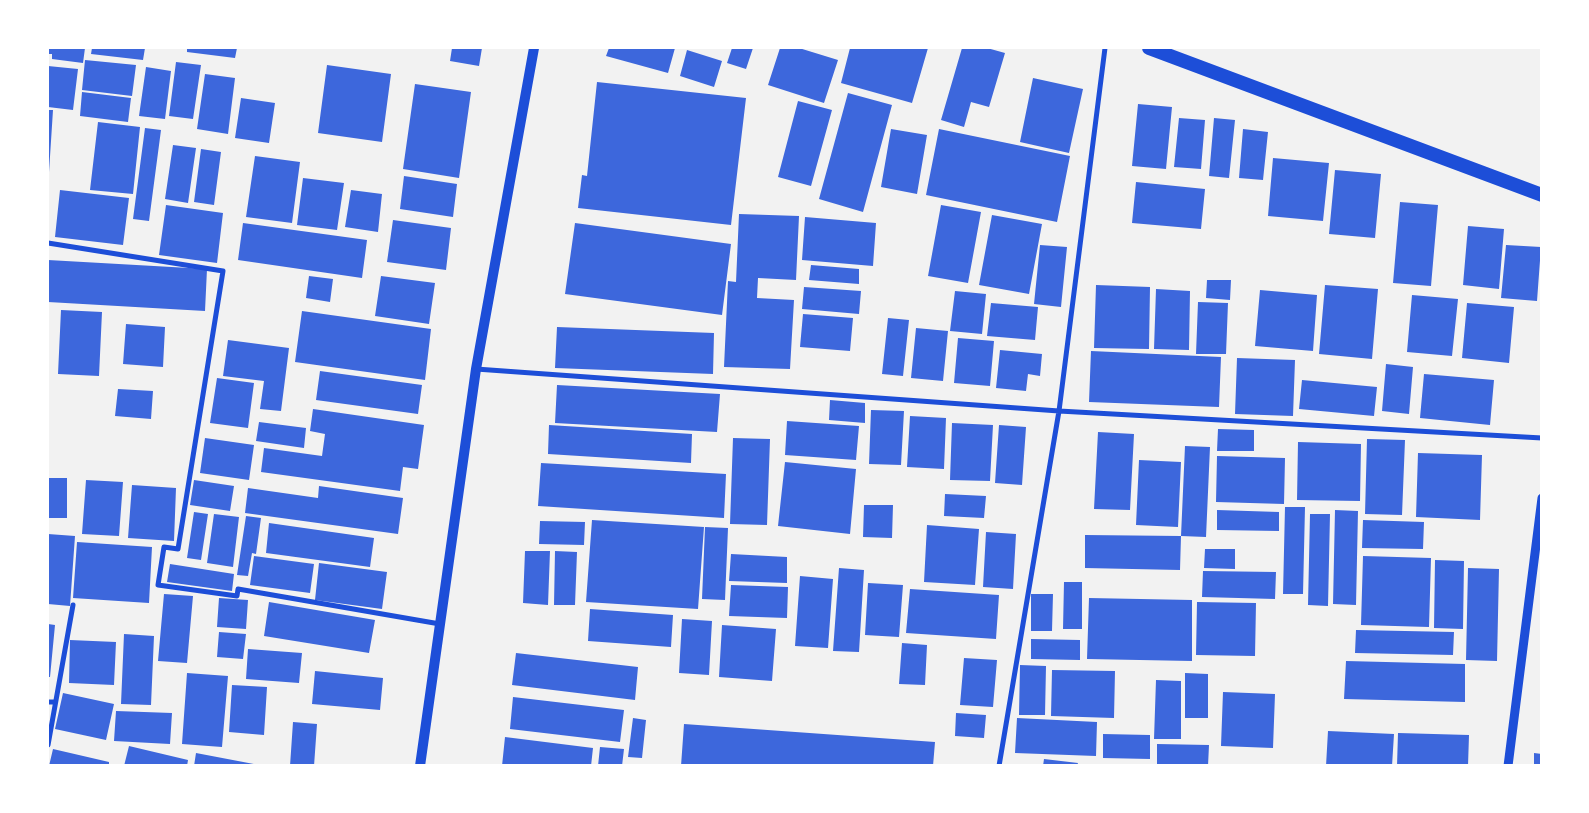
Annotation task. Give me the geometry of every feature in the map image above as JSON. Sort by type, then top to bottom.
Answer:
[{"type":"highway","points":[[1149,48],[1542,195]]},
{"type":"main road","points":[[420,766],[476,369],[534,48]]},
{"type":"street","points":[[999,766],[1059,411],[1105,48]]},
{"type":"street","points":[[48,243],[223,271],[178,549],[164,547],[158,584],[237,596],[238,589],[440,624]]},
{"type":"street","points":[[476,369],[1059,411],[1542,438]]},
{"type":"street","points":[[1508,766],[1542,498]]},
{"type":"street","points":[[48,745],[73,604]]},
{"type":"street","points":[[48,702],[56,702]]},
{"type":"building","points":[[48,48],[85,48],[83,63],[52,59],[52,54],[48,54]]},
{"type":"building","points":[[92,48],[145,48],[143,60],[91,54]]},
{"type":"building","points":[[187,48],[237,48],[235,58],[187,52]]},
{"type":"building","points":[[452,48],[482,48],[479,66],[450,61]]},
{"type":"building","points":[[609,48],[675,48],[668,73],[606,56]]},
{"type":"building","points":[[732,48],[753,48],[746,69],[727,63]]},
{"type":"building","points":[[780,48],[799,48],[838,60],[824,103],[768,85]]},
{"type":"building","points":[[850,48],[928,48],[912,103],[841,83]]},
{"type":"building","points":[[962,48],[987,48],[1005,53],[989,107],[971,102],[964,127],[941,120]]},
{"type":"building","points":[[687,50],[722,61],[714,87],[680,76]]},
{"type":"building","points":[[85,60],[136,65],[132,96],[82,90]]},
{"type":"building","points":[[176,62],[201,65],[193,119],[169,116]]},
{"type":"building","points":[[327,65],[391,74],[382,142],[318,133]]},
{"type":"building","points":[[48,66],[78,69],[73,110],[48,107]]},
{"type":"building","points":[[146,67],[171,71],[165,119],[139,116]]},
{"type":"building","points":[[205,74],[235,78],[228,134],[197,129]]},
{"type":"building","points":[[1033,78],[1083,89],[1069,153],[1020,142]]},
{"type":"building","points":[[597,82],[746,98],[731,225],[578,208],[582,175],[587,176]]},
{"type":"building","points":[[415,84],[471,92],[459,178],[403,169]]},
{"type":"building","points":[[82,92],[131,98],[128,122],[80,116]]},
{"type":"building","points":[[848,93],[892,105],[863,212],[819,199]]},
{"type":"building","points":[[241,98],[275,103],[269,143],[235,138]]},
{"type":"building","points":[[798,101],[832,110],[811,186],[778,177]]},
{"type":"building","points":[[1138,104],[1172,107],[1166,169],[1132,166]]},
{"type":"building","points":[[48,110],[53,110],[49,172],[48,171]]},
{"type":"building","points":[[1179,118],[1205,120],[1201,169],[1174,167]]},
{"type":"building","points":[[1214,118],[1235,120],[1229,178],[1209,176]]},
{"type":"building","points":[[98,122],[140,127],[133,194],[90,190]]},
{"type":"building","points":[[145,128],[161,130],[149,221],[133,219]]},
{"type":"building","points":[[891,129],[927,135],[917,194],[881,187]]},
{"type":"building","points":[[939,129],[1070,156],[1057,222],[926,195]]},
{"type":"building","points":[[1243,129],[1268,132],[1263,180],[1239,178]]},
{"type":"building","points":[[173,145],[196,148],[188,203],[165,199]]},
{"type":"building","points":[[201,149],[221,152],[214,205],[194,202]]},
{"type":"building","points":[[255,156],[300,162],[292,223],[246,217]]},
{"type":"building","points":[[1273,158],[1329,163],[1323,221],[1268,216]]},
{"type":"building","points":[[1335,170],[1381,174],[1375,238],[1329,234]]},
{"type":"building","points":[[404,176],[457,184],[453,217],[400,209]]},
{"type":"building","points":[[303,178],[344,183],[337,230],[297,225]]},
{"type":"building","points":[[1136,182],[1205,189],[1201,229],[1132,223]]},
{"type":"building","points":[[60,190],[129,198],[123,245],[55,237]]},
{"type":"building","points":[[351,190],[382,194],[378,232],[345,227]]},
{"type":"building","points":[[1400,202],[1438,205],[1431,286],[1393,283]]},
{"type":"building","points":[[166,205],[223,213],[217,263],[159,255]]},
{"type":"building","points":[[941,205],[981,212],[968,283],[928,276]]},
{"type":"building","points":[[739,214],[799,216],[796,280],[758,278],[757,298],[794,300],[790,369],[724,367],[728,281],[736,282]]},
{"type":"building","points":[[992,215],[1042,224],[1029,294],[979,285]]},
{"type":"building","points":[[805,217],[876,223],[873,266],[802,260]]},
{"type":"building","points":[[393,220],[451,228],[446,270],[387,262]]},
{"type":"building","points":[[243,223],[367,240],[362,278],[238,260]]},
{"type":"building","points":[[575,223],[731,244],[722,315],[565,294]]},
{"type":"building","points":[[1468,226],[1504,229],[1499,289],[1463,285]]},
{"type":"building","points":[[1040,245],[1067,247],[1061,307],[1034,304]]},
{"type":"building","points":[[1506,245],[1541,247],[1537,301],[1501,298]]},
{"type":"building","points":[[48,260],[207,269],[205,311],[48,302]]},
{"type":"building","points":[[811,265],[859,269],[859,284],[809,280]]},
{"type":"building","points":[[309,276],[333,279],[330,302],[306,298]]},
{"type":"building","points":[[381,276],[435,283],[429,324],[375,316]]},
{"type":"building","points":[[1207,280],[1231,280],[1230,300],[1206,298]]},
{"type":"building","points":[[1096,285],[1150,287],[1149,349],[1094,348]]},
{"type":"building","points":[[1325,285],[1378,289],[1372,359],[1319,354]]},
{"type":"building","points":[[804,287],[861,291],[859,314],[802,309]]},
{"type":"building","points":[[1156,289],[1190,291],[1189,350],[1154,349]]},
{"type":"building","points":[[1260,290],[1317,295],[1313,351],[1255,346]]},
{"type":"building","points":[[955,291],[986,294],[982,334],[950,331]]},
{"type":"building","points":[[1412,295],[1458,299],[1452,356],[1407,352]]},
{"type":"building","points":[[1198,302],[1228,303],[1226,354],[1196,354]]},
{"type":"building","points":[[991,303],[1038,307],[1035,340],[987,336]]},
{"type":"building","points":[[1467,303],[1514,307],[1509,363],[1462,358]]},
{"type":"building","points":[[61,310],[102,312],[99,376],[58,374]]},
{"type":"building","points":[[302,311],[431,329],[425,380],[295,362]]},
{"type":"building","points":[[803,314],[853,318],[850,351],[800,347]]},
{"type":"building","points":[[888,318],[909,320],[903,376],[882,374]]},
{"type":"building","points":[[126,324],[165,327],[163,367],[123,364]]},
{"type":"building","points":[[557,327],[714,333],[713,374],[555,368]]},
{"type":"building","points":[[916,328],[948,331],[943,381],[911,378]]},
{"type":"building","points":[[958,338],[994,341],[990,386],[954,383]]},
{"type":"building","points":[[228,340],[289,348],[281,411],[260,409],[264,381],[223,376]]},
{"type":"building","points":[[1000,350],[1042,354],[1040,376],[1028,374],[1026,391],[996,388]]},
{"type":"building","points":[[1091,351],[1221,357],[1219,407],[1089,402]]},
{"type":"building","points":[[1237,358],[1295,360],[1293,416],[1235,414]]},
{"type":"building","points":[[1386,364],[1413,367],[1409,414],[1382,411]]},
{"type":"building","points":[[320,371],[422,385],[418,414],[316,400]]},
{"type":"building","points":[[1424,374],[1494,380],[1490,425],[1420,418]]},
{"type":"building","points":[[217,378],[254,383],[248,428],[210,423]]},
{"type":"building","points":[[1302,380],[1377,387],[1374,416],[1299,409]]},
{"type":"building","points":[[557,385],[720,394],[717,432],[555,423]]},
{"type":"building","points":[[118,389],[153,391],[151,419],[115,416]]},
{"type":"building","points":[[830,400],[865,403],[865,423],[829,420]]},
{"type":"building","points":[[313,409],[424,425],[418,469],[403,467],[400,491],[261,472],[264,448],[322,456],[325,434],[310,431]]},
{"type":"building","points":[[871,410],[904,411],[901,465],[869,464]]},
{"type":"building","points":[[910,416],[946,418],[944,469],[907,467]]},
{"type":"building","points":[[787,421],[859,426],[856,460],[785,455]]},
{"type":"building","points":[[259,422],[306,428],[304,448],[256,441]]},
{"type":"building","points":[[952,423],[993,425],[990,481],[950,480]]},
{"type":"building","points":[[549,425],[692,434],[691,463],[548,454]]},
{"type":"building","points":[[999,425],[1026,427],[1022,485],[995,483]]},
{"type":"building","points":[[1218,429],[1254,430],[1254,451],[1217,451]]},
{"type":"building","points":[[1098,432],[1134,434],[1130,510],[1094,509]]},
{"type":"building","points":[[205,438],[254,445],[249,480],[200,473]]},
{"type":"building","points":[[733,438],[770,439],[767,525],[730,524]]},
{"type":"building","points":[[1367,439],[1405,440],[1402,515],[1365,514]]},
{"type":"building","points":[[1298,442],[1361,444],[1360,501],[1297,500]]},
{"type":"building","points":[[1185,446],[1210,447],[1206,537],[1181,536]]},
{"type":"building","points":[[1418,453],[1482,455],[1480,520],[1416,517]]},
{"type":"building","points":[[1217,456],[1285,458],[1284,504],[1216,502]]},
{"type":"building","points":[[1139,460],[1181,462],[1178,527],[1136,525]]},
{"type":"building","points":[[785,462],[856,469],[850,534],[778,526]]},
{"type":"building","points":[[541,463],[726,474],[724,518],[538,506]]},
{"type":"building","points":[[48,478],[67,478],[67,518],[48,518]]},
{"type":"building","points":[[86,480],[123,482],[119,536],[82,534]]},
{"type":"building","points":[[194,480],[234,486],[230,511],[190,505]]},
{"type":"building","points":[[132,485],[176,488],[174,541],[128,538]]},
{"type":"building","points":[[319,486],[403,498],[398,534],[245,513],[248,488],[318,498]]},
{"type":"building","points":[[945,494],[986,496],[984,518],[944,516]]},
{"type":"building","points":[[864,505],[893,505],[892,538],[863,537]]},
{"type":"building","points":[[1285,507],[1305,507],[1303,594],[1283,594]]},
{"type":"building","points":[[1217,510],[1279,512],[1279,531],[1217,530]]},
{"type":"building","points":[[1335,510],[1358,511],[1356,605],[1333,604]]},
{"type":"building","points":[[194,512],[208,514],[201,560],[187,558]]},
{"type":"building","points":[[214,514],[239,517],[233,567],[207,563]]},
{"type":"building","points":[[1310,514],[1330,514],[1328,606],[1308,605]]},
{"type":"building","points":[[246,516],[261,518],[256,554],[252,553],[248,576],[237,575]]},
{"type":"building","points":[[592,520],[704,527],[698,609],[586,602]]},
{"type":"building","points":[[1363,520],[1424,522],[1423,549],[1362,548]]},
{"type":"building","points":[[540,521],[585,522],[584,545],[539,544]]},
{"type":"building","points":[[269,523],[374,538],[370,567],[266,553]]},
{"type":"building","points":[[927,525],[979,529],[975,585],[924,582]]},
{"type":"building","points":[[705,527],[728,528],[725,600],[702,599]]},
{"type":"building","points":[[986,532],[1016,534],[1013,589],[983,587]]},
{"type":"building","points":[[48,534],[75,536],[70,606],[48,604]]},
{"type":"building","points":[[1085,535],[1181,536],[1180,570],[1085,568]]},
{"type":"building","points":[[77,542],[152,547],[149,603],[73,598]]},
{"type":"building","points":[[1205,549],[1235,549],[1235,569],[1204,568]]},
{"type":"building","points":[[525,551],[550,551],[548,605],[523,603]]},
{"type":"building","points":[[555,551],[577,552],[575,605],[554,605]]},
{"type":"building","points":[[731,554],[787,557],[787,583],[729,581]]},
{"type":"building","points":[[254,556],[314,564],[310,593],[250,585]]},
{"type":"building","points":[[1363,556],[1431,558],[1429,627],[1361,625]]},
{"type":"building","points":[[1435,560],[1464,561],[1463,629],[1434,628]]},
{"type":"building","points":[[319,563],[387,572],[382,609],[315,600]]},
{"type":"building","points":[[170,564],[234,574],[232,591],[167,582]]},
{"type":"building","points":[[839,568],[864,570],[859,652],[833,651]]},
{"type":"building","points":[[1468,568],[1499,569],[1497,661],[1466,660]]},
{"type":"building","points":[[1203,571],[1276,572],[1275,599],[1202,597]]},
{"type":"building","points":[[800,576],[833,579],[828,648],[795,646]]},
{"type":"building","points":[[1064,582],[1082,582],[1082,629],[1063,629]]},
{"type":"building","points":[[868,583],[903,585],[899,637],[865,635]]},
{"type":"building","points":[[731,585],[788,587],[787,618],[729,616]]},
{"type":"building","points":[[910,589],[999,595],[996,639],[906,633]]},
{"type":"building","points":[[164,594],[193,596],[187,663],[158,661]]},
{"type":"building","points":[[1031,594],[1053,594],[1052,631],[1031,631]]},
{"type":"building","points":[[219,598],[248,600],[246,629],[217,627]]},
{"type":"building","points":[[1089,598],[1192,600],[1192,661],[1087,659]]},
{"type":"building","points":[[269,602],[375,620],[369,653],[264,636]]},
{"type":"building","points":[[1197,602],[1256,603],[1255,656],[1196,655]]},
{"type":"building","points":[[590,609],[673,615],[671,647],[588,641]]},
{"type":"building","points":[[682,619],[712,621],[709,675],[679,673]]},
{"type":"building","points":[[48,624],[55,625],[50,677],[48,677]]},
{"type":"building","points":[[722,625],[776,629],[772,681],[719,677]]},
{"type":"building","points":[[1356,630],[1454,632],[1453,655],[1355,653]]},
{"type":"building","points":[[219,632],[246,634],[243,659],[217,657]]},
{"type":"building","points":[[124,634],[154,636],[151,705],[121,704]]},
{"type":"building","points":[[1031,639],[1080,640],[1080,660],[1031,659]]},
{"type":"building","points":[[70,640],[116,642],[114,685],[69,683]]},
{"type":"building","points":[[902,643],[927,645],[925,685],[899,684]]},
{"type":"building","points":[[248,649],[302,653],[299,683],[246,679]]},
{"type":"building","points":[[516,653],[638,667],[635,700],[512,685]]},
{"type":"building","points":[[964,658],[997,660],[993,707],[960,705]]},
{"type":"building","points":[[1346,661],[1465,664],[1465,702],[1344,699]]},
{"type":"building","points":[[1020,665],[1046,666],[1045,715],[1019,715]]},
{"type":"building","points":[[1052,670],[1115,671],[1114,718],[1051,716]]},
{"type":"building","points":[[315,671],[383,678],[380,710],[312,704]]},
{"type":"building","points":[[187,673],[228,676],[222,747],[182,744]]},
{"type":"building","points":[[1185,673],[1208,674],[1208,718],[1185,718]]},
{"type":"building","points":[[1156,680],[1181,681],[1181,739],[1154,739]]},
{"type":"building","points":[[232,685],[267,687],[264,735],[229,732]]},
{"type":"building","points":[[1223,692],[1275,694],[1273,748],[1221,746]]},
{"type":"building","points":[[63,693],[114,704],[106,740],[55,729]]},
{"type":"building","points":[[513,697],[624,710],[620,742],[510,729]]},
{"type":"building","points":[[116,711],[172,713],[170,744],[114,741]]},
{"type":"building","points":[[956,713],[986,715],[984,738],[955,736]]},
{"type":"building","points":[[633,718],[646,720],[642,758],[628,757]]},
{"type":"building","points":[[1017,718],[1097,722],[1096,756],[1015,753]]},
{"type":"building","points":[[293,722],[317,724],[314,766],[290,766]]},
{"type":"building","points":[[684,724],[935,742],[933,766],[681,766]]},
{"type":"building","points":[[1328,731],[1394,734],[1392,766],[1326,766]]},
{"type":"building","points":[[1398,733],[1469,735],[1468,766],[1397,766]]},
{"type":"building","points":[[1103,734],[1150,735],[1150,759],[1103,758]]},
{"type":"building","points":[[505,737],[593,748],[591,766],[502,766]]},
{"type":"building","points":[[1157,744],[1209,745],[1208,766],[1157,766]]},
{"type":"building","points":[[129,746],[188,760],[187,766],[124,766]]},
{"type":"building","points":[[600,747],[624,749],[622,766],[598,766]]},
{"type":"building","points":[[53,749],[109,762],[109,766],[49,766]]},
{"type":"building","points":[[196,753],[259,765],[259,766],[194,766]]},
{"type":"building","points":[[1534,753],[1542,754],[1542,766],[1534,766]]},
{"type":"building","points":[[1044,759],[1078,763],[1077,766],[1043,766]]}]
